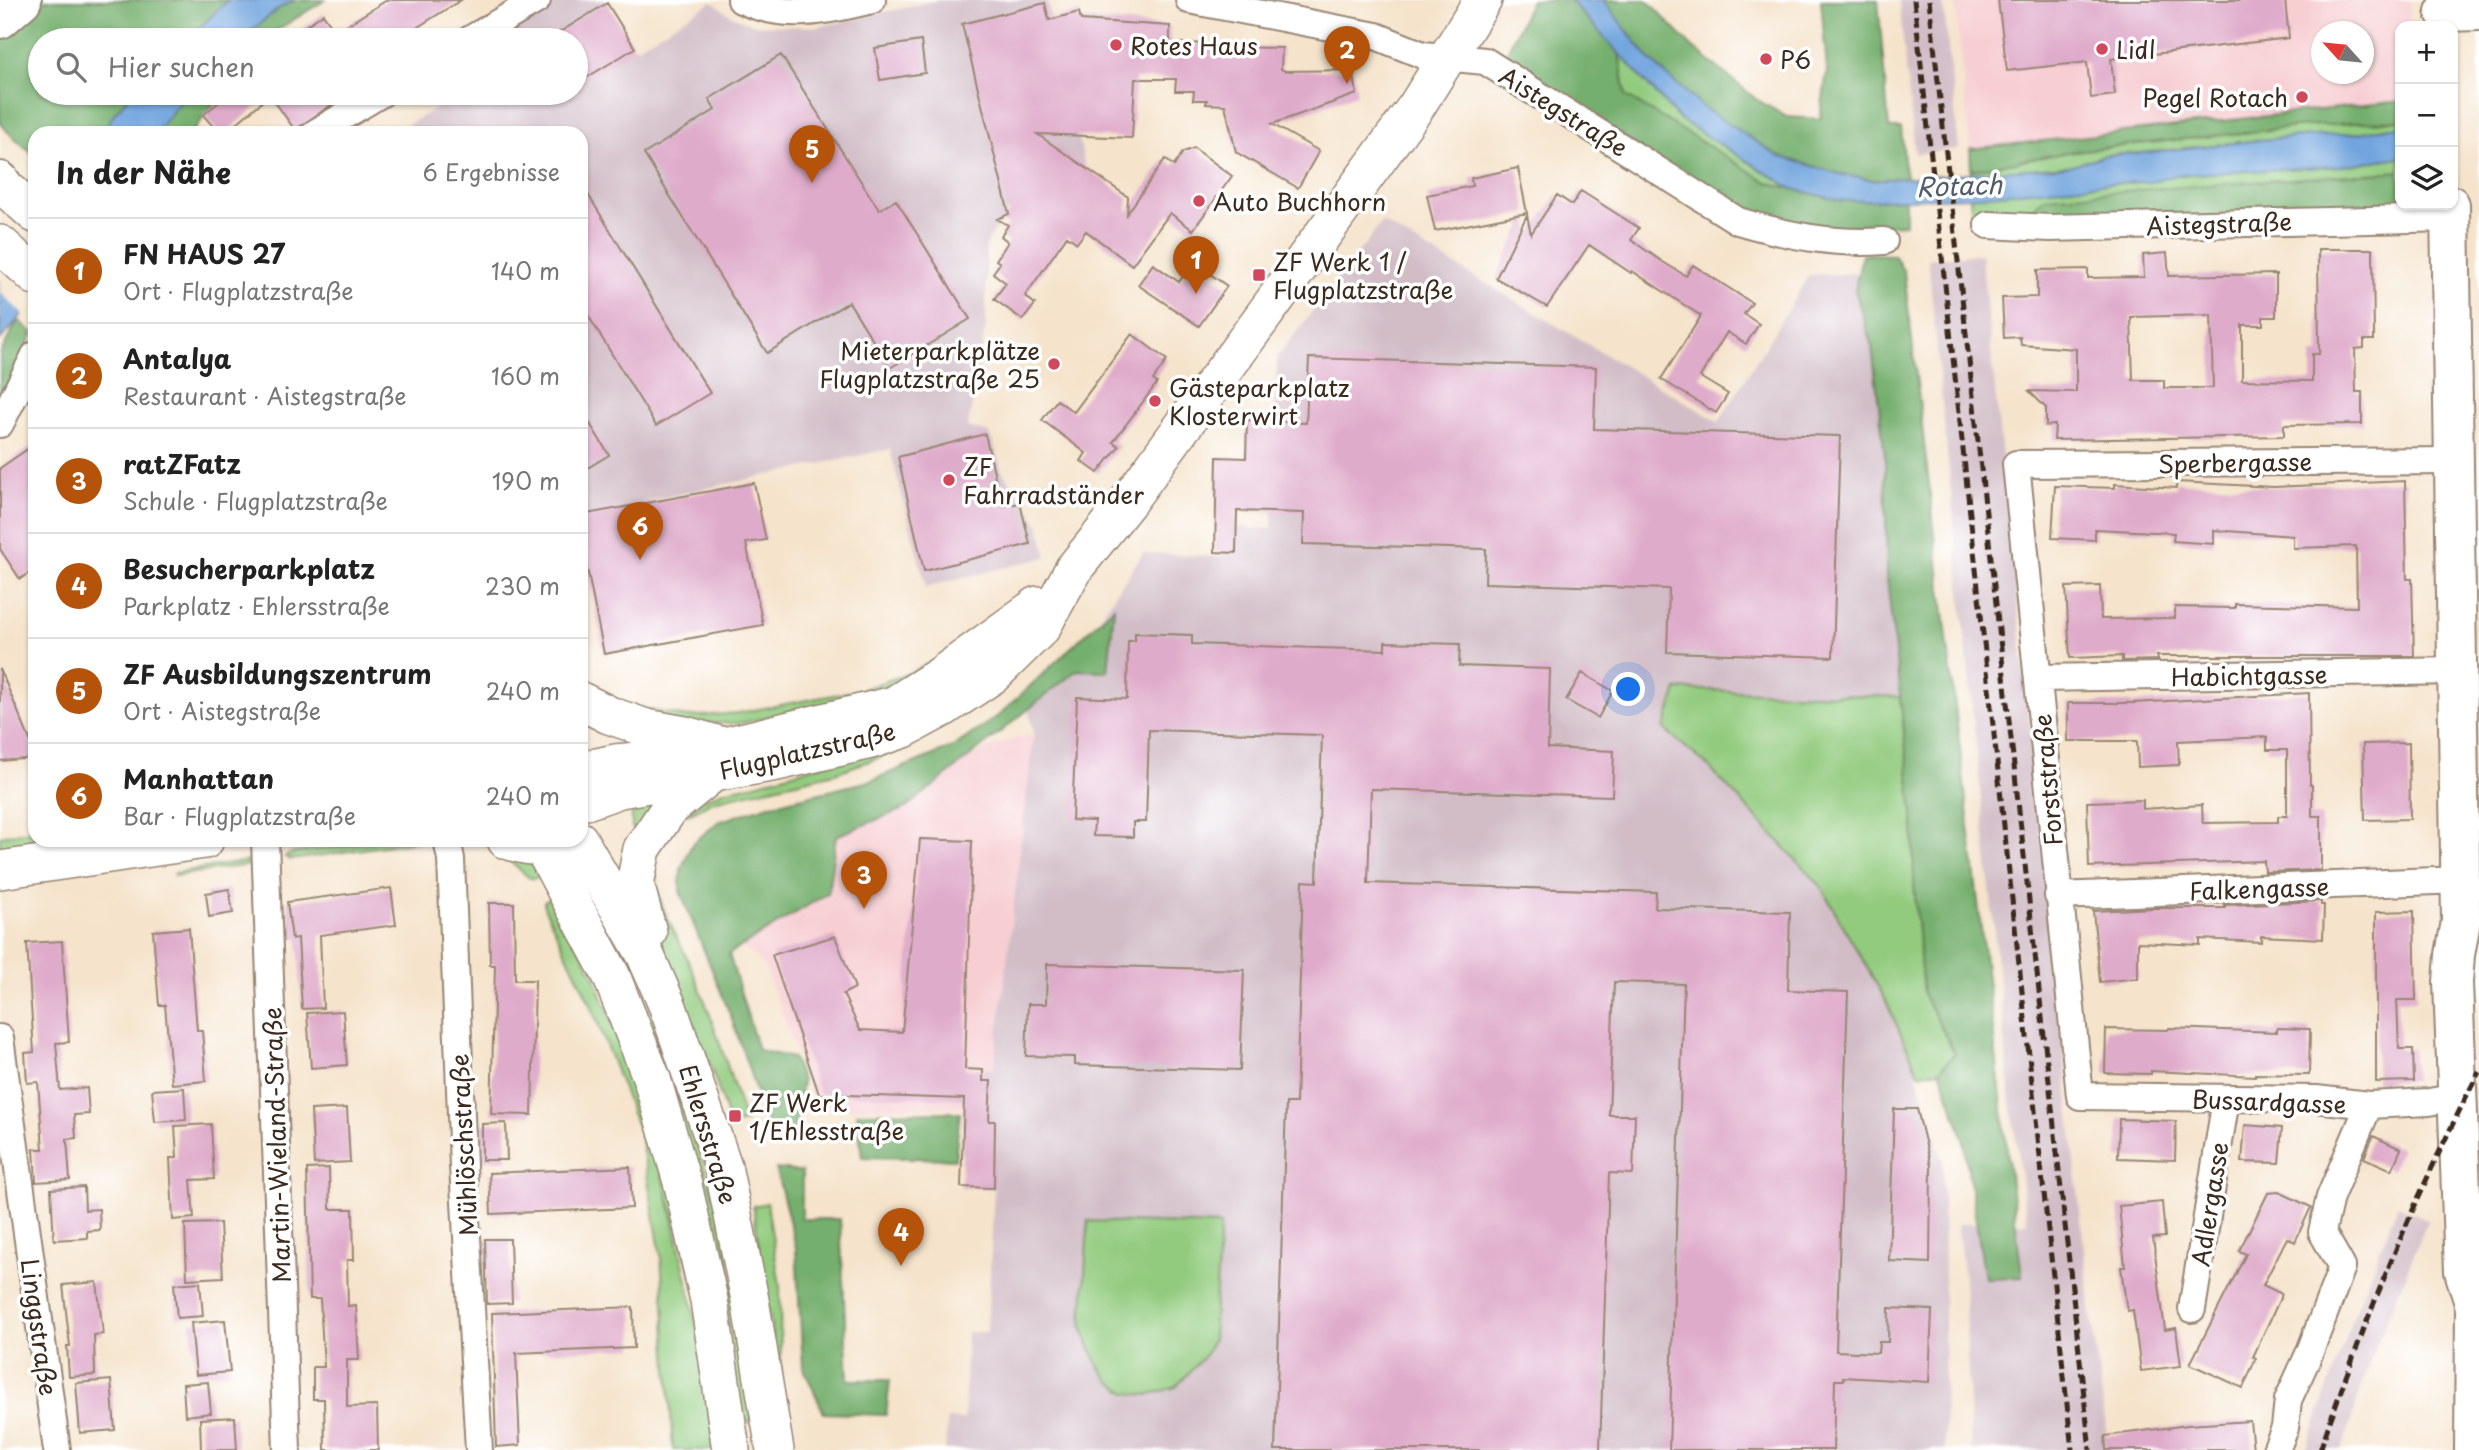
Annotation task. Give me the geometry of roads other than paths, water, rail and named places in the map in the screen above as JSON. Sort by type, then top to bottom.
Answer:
[{"type":"main road","points":[[0,19],[22,0]]},
{"type":"main road","points":[[2451,212],[2462,920],[2453,982],[2468,1094],[2464,1271],[2477,1298],[2474,1450]]},
{"type":"main road","points":[[2479,1132],[2479,1141]]},
{"type":"street","points":[[490,28],[537,0]]},
{"type":"street","points":[[741,0],[761,9],[816,13],[872,0]]},
{"type":"street","name":"Aistegstraße","points":[[1189,0],[1376,36],[1423,55],[1485,61],[1738,220],[1785,234],[1856,243],[1884,241]]},
{"type":"street","name":"Flugplatzstraße","points":[[588,789],[620,789],[894,705],[988,643],[1028,610],[1060,593],[1073,570],[1157,461],[1416,107],[1483,0]]},
{"type":"street","points":[[327,126],[362,105]]},
{"type":"street","points":[[1,184],[28,208]]},
{"type":"street","name":"Aistegstraße","points":[[1988,225],[2050,228],[2451,212]]},
{"type":"street","points":[[0,244],[28,270]]},
{"type":"street","points":[[0,424],[28,369]]},
{"type":"street","name":"Sperbergasse","points":[[2016,464],[2454,461]]},
{"type":"street","name":"Forststraße","points":[[2016,464],[2080,1096]]},
{"type":"street","name":"Habichtgasse","points":[[2038,678],[2459,671]]},
{"type":"street","points":[[588,704],[646,727],[685,735],[718,758],[669,810],[642,849],[635,884],[644,922],[709,1087],[723,1166]]},
{"type":"street","points":[[0,870],[157,847]]},
{"type":"street","name":"Martin-Wieland-Straße","points":[[265,847],[287,1450]]},
{"type":"street","name":"Mühlöschstraße","points":[[448,847],[479,1450]]},
{"type":"street","name":"Ehlersstraße","points":[[551,847],[611,975],[652,1079],[682,1185],[709,1300],[731,1450]]},
{"type":"street","name":"Ehlersstraße","points":[[583,847],[645,954],[668,1007],[723,1166],[750,1300],[775,1450]]},
{"type":"street","name":"Falkengasse","points":[[2058,896],[2461,880]]},
{"type":"street","name":"Linggstraße","points":[[0,1038],[57,1450]]},
{"type":"street","name":"Bussardgasse","points":[[2080,1096],[2316,1099],[2370,1105],[2429,1102],[2468,1094]]},
{"type":"street","name":"Adlergasse","points":[[2192,1309],[2226,1099]]},
{"type":"street","points":[[2276,1450],[2285,1428],[2288,1400],[2309,1354],[2342,1267],[2322,1232],[2330,1197],[2370,1105]]},
{"type":"water","points":[[228,0],[295,0],[281,7],[254,28],[199,28]]},
{"type":"water","name":"Rotach","points":[[1570,0],[1603,0],[1649,59],[1701,106],[1778,156],[1843,175],[1873,180],[2069,166],[2106,155],[2360,133],[2391,127],[2395,127],[2395,158],[2341,166],[2176,175],[2152,182],[2109,183],[1970,197],[1843,201],[1793,189],[1679,119]]},
{"type":"water","points":[[122,105],[177,105],[161,126],[107,126]]},
{"type":"water","points":[[0,281],[28,293],[28,306],[0,340]]},
{"type":"railway","points":[[1914,0],[2072,1450]]},
{"type":"railway","points":[[1929,0],[2090,1450]]},
{"type":"railway","points":[[2320,1450],[2392,1258],[2433,1165],[2479,1072]]},
{"type":"place","name":"Rotes Haus","points":[[1116,45]]},
{"type":"place","name":"Lidl","points":[[2102,49]]},
{"type":"place","name":"P6","points":[[1766,59]]},
{"type":"place","name":"Antalya","points":[[1347,84]]},
{"type":"place","name":"Pegel Rotach","points":[[2302,97]]},
{"type":"place","name":"ZF Ausbildungszentrum","points":[[812,183]]},
{"type":"place","name":"Auto Buchhorn","points":[[1199,201]]},
{"type":"place","name":"ZF Werk 1 / Flugplatzstraße","points":[[1259,275]]},
{"type":"place","name":"FN HAUS 27","points":[[1196,294]]},
{"type":"place","name":"Mieterparkplätze Flugplatzstraße 25","points":[[1054,364]]},
{"type":"place","name":"Gästeparkplatz Klosterwirt","points":[[1155,401]]},
{"type":"place","name":"ZF Fahrradständer","points":[[949,480]]},
{"type":"place","name":"Manhattan","points":[[640,560]]},
{"type":"place","name":"ratZFatz","points":[[864,909]]},
{"type":"place","name":"ZF Werk 1/Ehlesstraße","points":[[735,1116]]},
{"type":"place","name":"Besucherparkplatz","points":[[901,1266]]}]
